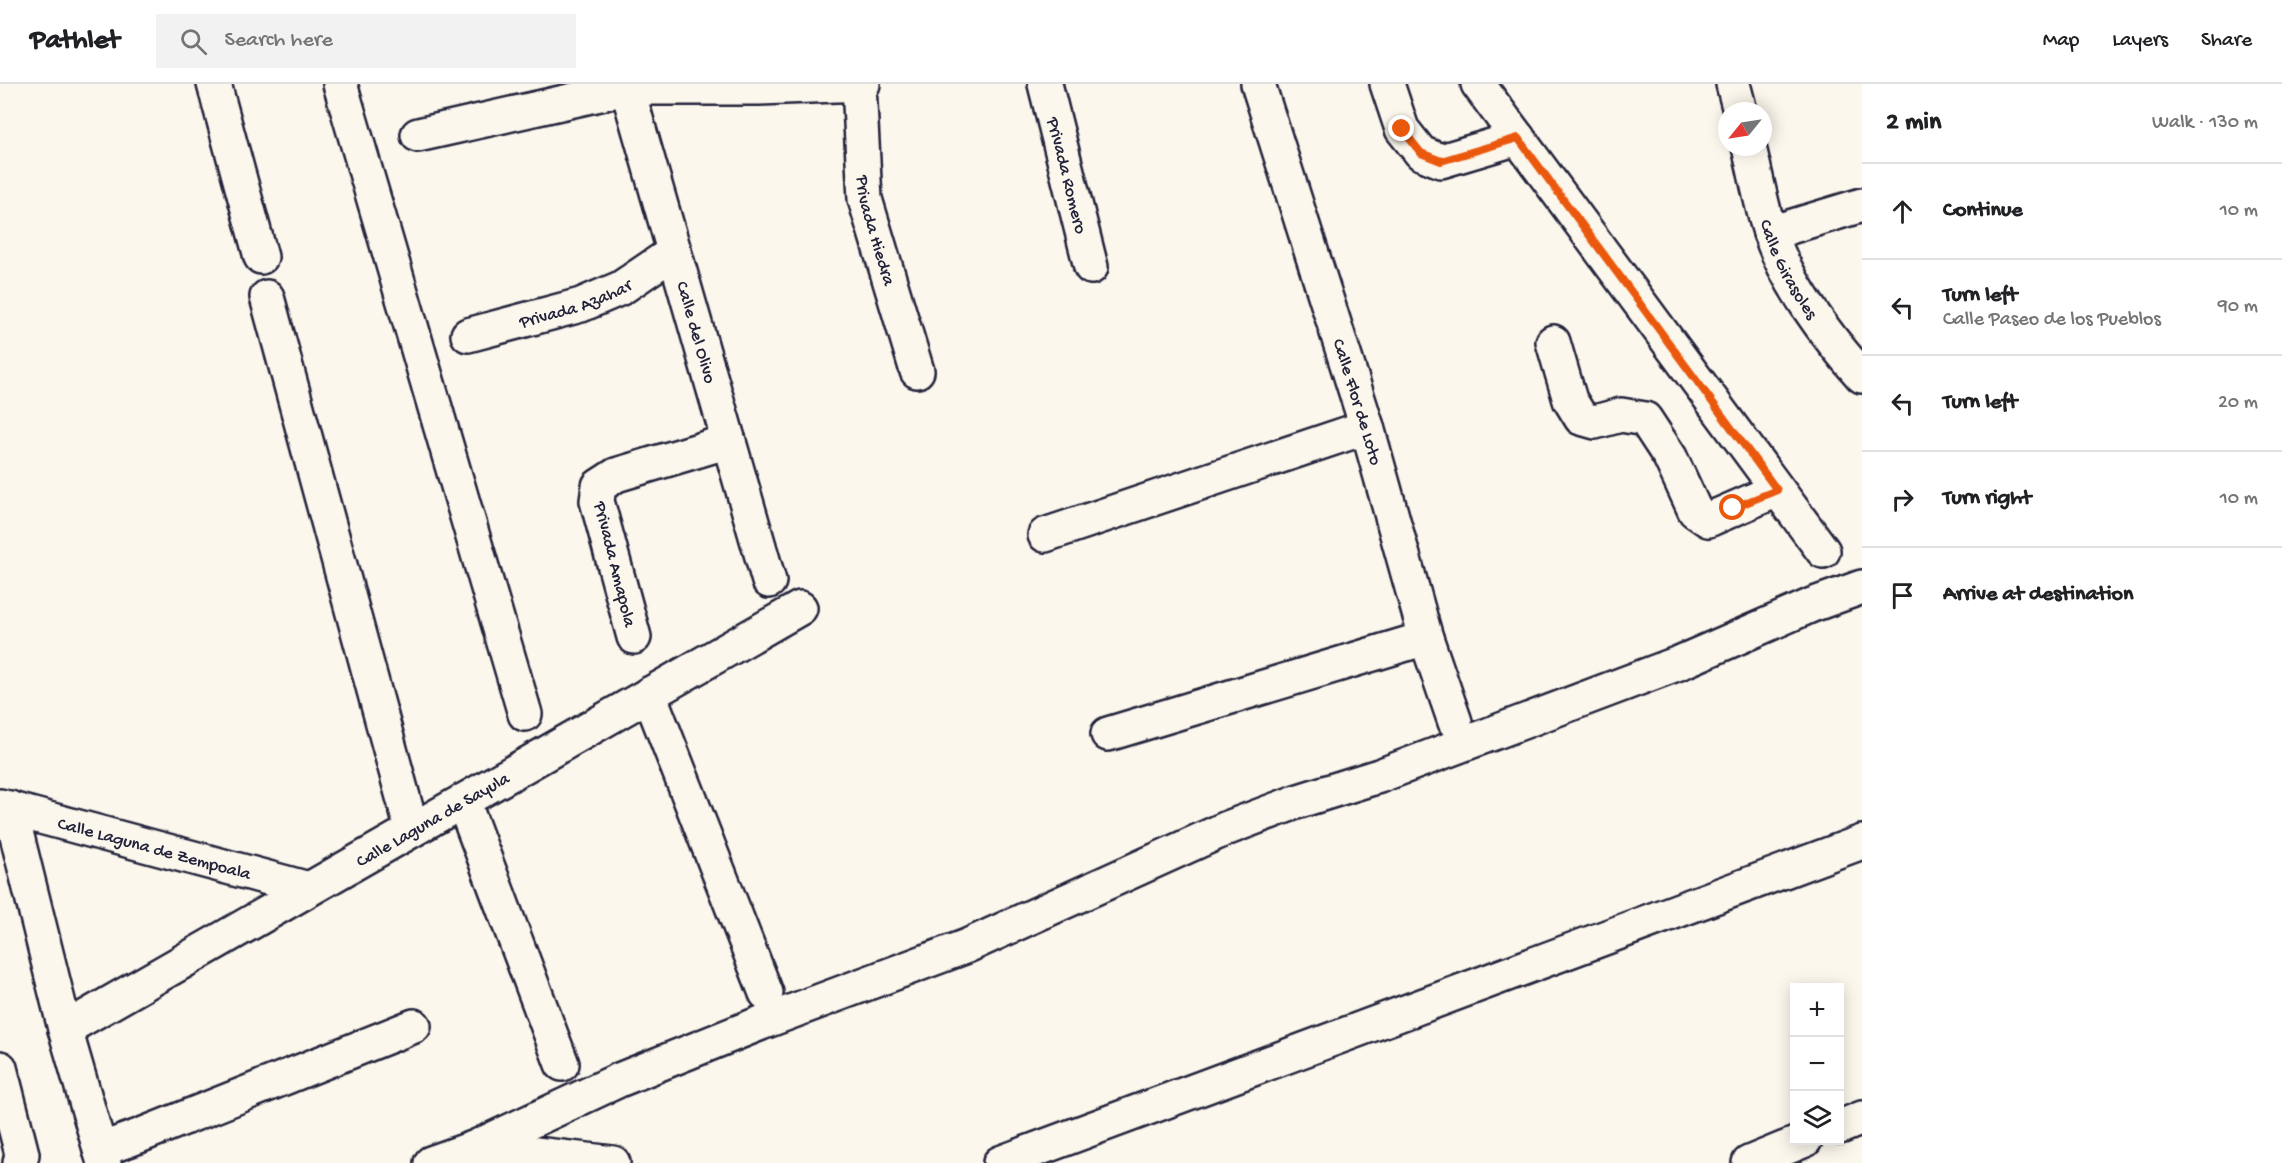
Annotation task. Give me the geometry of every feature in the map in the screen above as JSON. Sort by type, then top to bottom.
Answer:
[{"type":"street","points":[[214,84],[261,257]]},
{"type":"street","points":[[340,84],[525,714]]},
{"type":"street","points":[[418,135],[626,86],[861,84]]},
{"type":"street","name":"Privada Hiedra","points":[[861,84],[865,198],[917,371]]},
{"type":"street","name":"Privada Romero","points":[[1045,84],[1090,267]]},
{"type":"street","name":"Calle Flor de Loto","points":[[1258,84],[1367,427],[1426,638],[1455,722]]},
{"type":"street","points":[[1387,84],[1402,129],[1421,153],[1441,161],[1518,138]]},
{"type":"street","points":[[1478,84],[1823,551]]},
{"type":"street","points":[[1733,84],[1738,102]]},
{"type":"street","name":"Calle del Olivo","points":[[626,86],[769,581]]},
{"type":"street","name":"Calle Girasoles","points":[[1751,156],[1770,233],[1785,268],[1832,342],[1862,376]]},
{"type":"street","points":[[1770,233],[1862,205]]},
{"type":"street","name":"Privada Azahar","points":[[468,335],[581,305],[621,288],[674,252]]},
{"type":"street","points":[[267,297],[412,830]]},
{"type":"street","points":[[1553,342],[1570,400],[1581,418],[1595,422],[1621,415],[1645,419],[1670,457],[1695,511],[1708,520],[1777,490]]},
{"type":"street","points":[[1045,535],[1367,427]]},
{"type":"street","name":"Privada Amapola","points":[[634,637],[597,501],[599,486],[616,475],[729,441]]},
{"type":"street","points":[[430,1163],[477,1147],[619,1080],[762,1023],[967,946],[1225,829],[1296,802],[1379,776],[1679,663],[1812,605],[1862,587]]},
{"type":"street","name":"Calle Laguna de Sayula","points":[[65,1029],[800,608]]},
{"type":"street","points":[[1108,734],[1426,638]]},
{"type":"street","points":[[649,694],[766,993]]},
{"type":"street","points":[[464,801],[562,1064]]},
{"type":"street","points":[[5,806],[102,1156],[139,1136],[414,1026]]},
{"type":"street","name":"Calle Laguna de Zempoala","points":[[5,806],[309,889]]},
{"type":"street","points":[[1000,1163],[1862,842]]},
{"type":"street","points":[[0,1068],[22,1154],[20,1163]]},
{"type":"street","points":[[1844,1125],[1862,1118]]},
{"type":"street","points":[[1749,1163],[1793,1145]]},
{"type":"street","points":[[477,1147],[613,1163]]},
{"type":"route","points":[[1402,129],[1421,153],[1441,161],[1518,138],[1777,490],[1733,508]]}]
